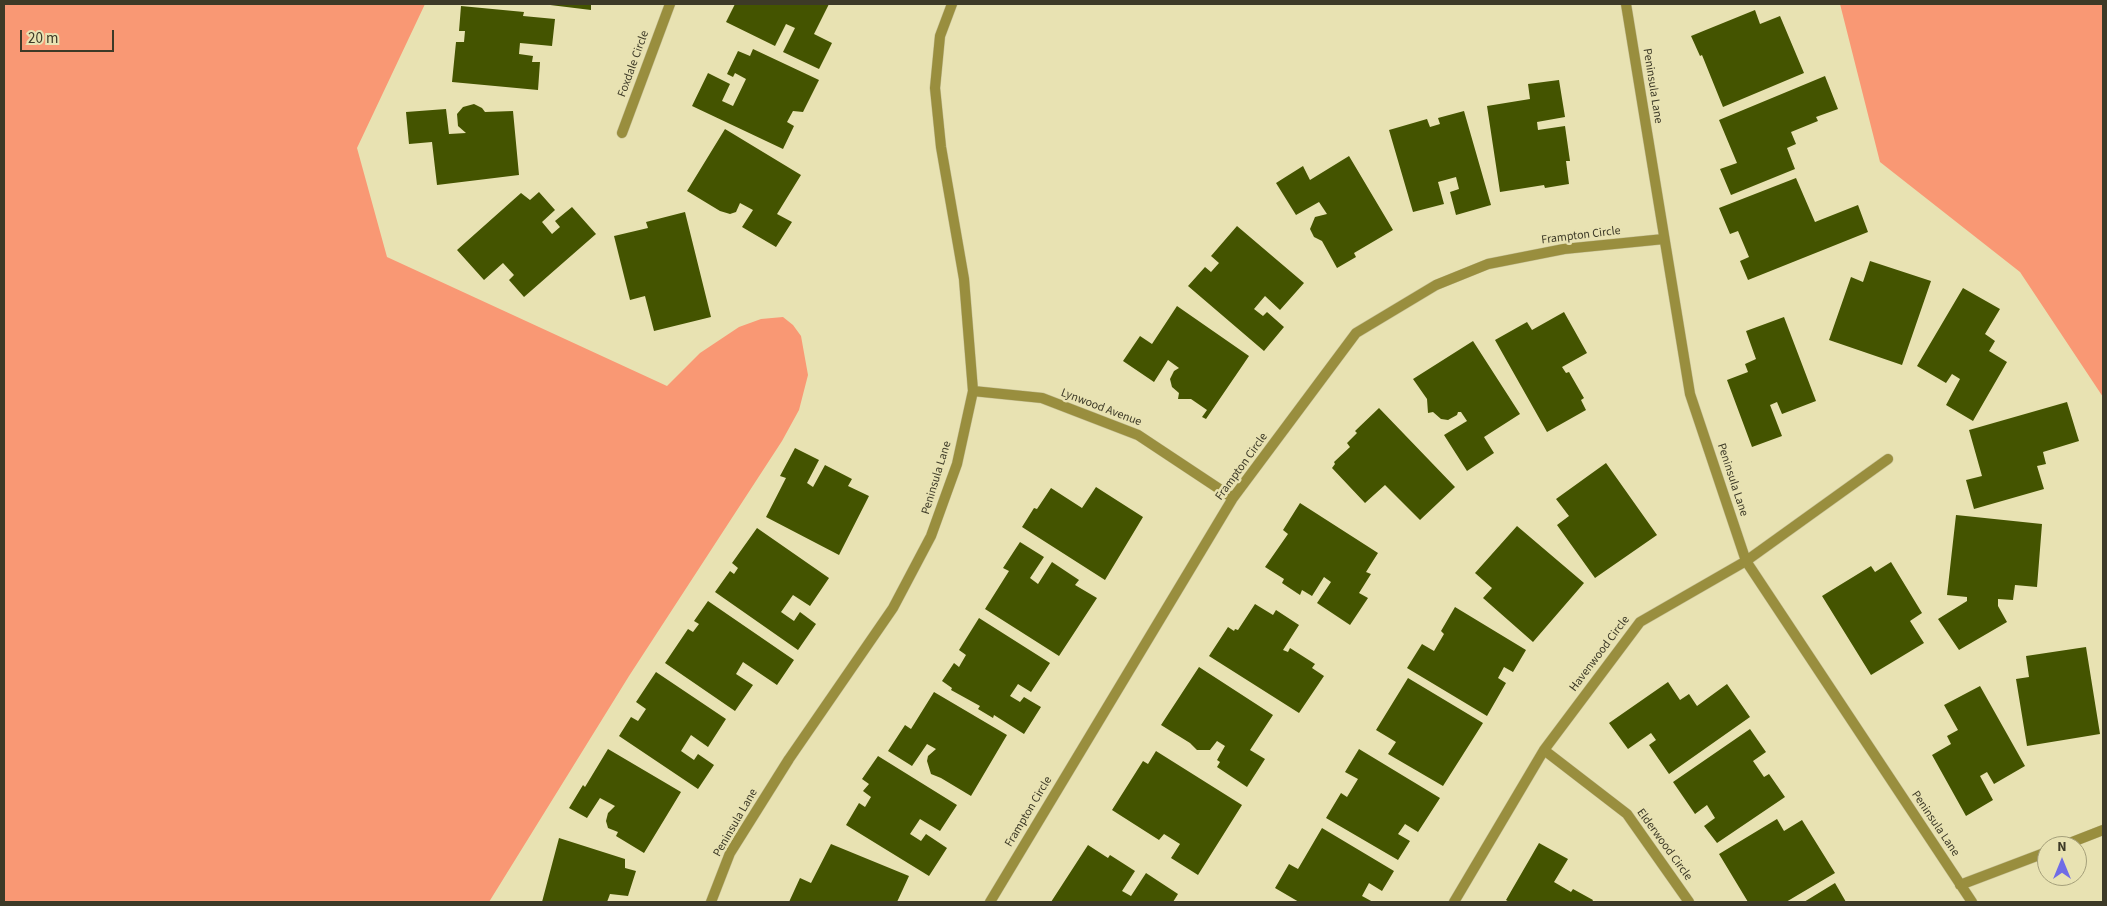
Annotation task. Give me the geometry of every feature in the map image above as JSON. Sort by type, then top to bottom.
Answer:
[{"type":"street","name":"Foxdale Circle","points":[[622,133],[670,4]]},
{"type":"street","name":"Peninsula Lane","points":[[711,902],[730,853],[789,759],[893,608],[931,536],[957,464],[973,390],[964,280],[941,147],[935,88],[940,36],[952,4]]},
{"type":"street","name":"Peninsula Lane","points":[[1626,4],[1690,394],[1746,561],[1972,902]]},
{"type":"street","name":"Frampton Circle","points":[[990,902],[1233,498],[1356,334],[1436,285],[1488,264],[1554,251],[1664,239]]},
{"type":"street","name":"Lynwood Avenue","points":[[973,390],[1042,398],[1138,435],[1233,498]]},
{"type":"street","name":"Havenwood Circle","points":[[1454,902],[1544,750],[1640,622],[1746,561],[1888,459]]},
{"type":"street","name":"Elderwood Circle","points":[[1544,750],[1627,814],[1689,902]]},
{"type":"street","points":[[2087,836],[2103,830]]},
{"type":"street","points":[[1960,885],[2037,856]]},
{"type":"shaded area","points":[[4,4],[425,4],[357,148],[387,257],[667,386],[700,353],[739,327],[761,319],[783,317],[793,325],[801,336],[808,375],[799,410],[782,441],[629,676],[489,902],[4,902]]},
{"type":"shaded area","points":[[1840,4],[2103,4],[2103,397],[2020,272],[1880,162]]},
{"type":"building","points":[[542,4],[591,4],[591,10]]},
{"type":"building","points":[[735,4],[829,4],[814,34],[832,43],[819,69],[783,52],[795,28],[786,24],[775,46],[726,22]]},
{"type":"building","points":[[461,6],[524,12],[523,16],[555,19],[552,46],[520,43],[519,54],[533,56],[532,62],[540,62],[538,90],[452,82],[456,42],[464,42],[465,31],[459,31]]},
{"type":"building","points":[[1755,10],[1760,24],[1780,16],[1804,73],[1723,107],[1702,55],[1700,56],[1691,36]]},
{"type":"building","points":[[753,49],[819,80],[803,112],[793,111],[787,122],[794,126],[783,149],[692,106],[708,73],[730,84],[722,101],[733,106],[746,79],[735,73],[733,77],[727,74],[738,51],[750,56]]},
{"type":"building","points":[[1825,76],[1838,109],[1816,117],[1818,121],[1791,132],[1796,144],[1787,148],[1795,169],[1731,195],[1720,169],[1737,163],[1719,120]]},
{"type":"building","points":[[1559,80],[1565,117],[1537,122],[1538,130],[1565,126],[1570,161],[1566,161],[1569,184],[1545,188],[1544,185],[1500,192],[1487,106],[1530,99],[1528,84]]},
{"type":"building","points":[[474,104],[485,112],[513,111],[519,175],[437,185],[432,142],[409,144],[406,112],[446,109],[449,134],[466,133],[458,126],[457,114],[463,107]]},
{"type":"building","points":[[1464,111],[1491,205],[1456,215],[1450,192],[1459,189],[1456,177],[1438,182],[1444,204],[1413,212],[1389,130],[1427,119],[1430,127],[1440,124],[1438,118]]},
{"type":"building","points":[[725,129],[801,175],[777,214],[792,222],[776,247],[742,227],[753,210],[740,203],[736,212],[730,214],[720,211],[687,191]]},
{"type":"building","points":[[1349,156],[1393,230],[1354,253],[1356,257],[1337,268],[1322,241],[1314,237],[1310,229],[1315,217],[1327,214],[1319,202],[1296,215],[1276,183],[1303,166],[1310,180]]},
{"type":"building","points":[[1796,178],[1815,222],[1858,205],[1868,232],[1748,280],[1740,261],[1749,257],[1738,231],[1730,234],[1719,208]]},
{"type":"building","points":[[539,192],[555,210],[542,222],[552,234],[560,227],[555,221],[572,207],[596,234],[524,297],[509,280],[514,275],[503,263],[484,280],[457,250],[521,193],[530,200]]},
{"type":"building","points":[[685,212],[711,317],[654,331],[645,296],[630,300],[614,236],[648,228],[646,222]]},
{"type":"building","points":[[1237,226],[1304,283],[1280,310],[1265,296],[1254,309],[1263,316],[1267,312],[1284,327],[1264,351],[1188,286],[1205,267],[1211,272],[1219,263],[1211,256]]},
{"type":"building","points":[[1870,261],[1931,281],[1902,365],[1829,340],[1851,277],[1863,282]]},
{"type":"building","points":[[1963,288],[2000,309],[1985,334],[1995,341],[1989,351],[2007,362],[1973,421],[1946,405],[1960,379],[1952,374],[1946,383],[1917,366]]},
{"type":"building","points":[[1177,306],[1249,356],[1206,419],[1202,417],[1207,410],[1191,399],[1178,399],[1179,393],[1172,387],[1170,379],[1174,371],[1179,368],[1168,360],[1154,382],[1123,361],[1140,336],[1152,344]]},
{"type":"building","points":[[1564,312],[1587,353],[1562,367],[1566,373],[1569,372],[1584,398],[1581,400],[1586,410],[1547,432],[1495,340],[1527,322],[1532,330]]},
{"type":"building","points":[[1784,317],[1816,401],[1782,414],[1777,402],[1770,405],[1782,436],[1752,447],[1727,380],[1748,372],[1745,364],[1756,359],[1746,331]]},
{"type":"building","points":[[1473,341],[1520,414],[1484,437],[1494,453],[1467,471],[1444,435],[1467,421],[1461,412],[1458,412],[1457,415],[1448,420],[1441,419],[1433,412],[1428,413],[1427,399],[1413,379]]},
{"type":"building","points":[[2067,402],[2079,441],[2043,452],[2046,464],[2037,466],[2044,489],[1974,509],[1966,480],[1982,476],[1969,430]]},
{"type":"building","points":[[1379,408],[1455,487],[1420,520],[1385,485],[1365,503],[1332,468],[1335,464],[1334,462],[1350,447],[1347,443],[1357,433],[1355,431]]},
{"type":"building","points":[[795,448],[819,460],[807,483],[813,487],[825,465],[852,479],[848,486],[869,496],[839,555],[766,517],[786,478],[780,476]]},
{"type":"building","points":[[1606,463],[1657,535],[1595,578],[1557,525],[1569,516],[1556,499]]},
{"type":"building","points":[[1096,487],[1143,517],[1105,580],[1022,527],[1034,508],[1037,509],[1051,488],[1082,508]]},
{"type":"building","points":[[1300,503],[1378,553],[1366,572],[1371,574],[1359,593],[1368,598],[1350,625],[1317,603],[1331,582],[1324,577],[1312,596],[1302,590],[1300,595],[1282,583],[1284,579],[1265,567],[1288,534],[1283,530]]},
{"type":"building","points":[[1956,515],[2042,524],[2037,587],[2015,585],[2013,600],[1998,599],[1998,606],[2007,622],[1959,650],[1938,619],[1967,601],[1967,597],[1947,595]]},
{"type":"building","points":[[1517,526],[1584,583],[1533,642],[1483,598],[1492,588],[1475,573]]},
{"type":"building","points":[[757,528],[829,578],[810,606],[793,595],[781,612],[794,621],[800,612],[816,624],[798,650],[715,592],[730,571],[734,574],[738,568],[732,563]]},
{"type":"building","points":[[1020,542],[1044,557],[1030,578],[1038,584],[1052,562],[1079,580],[1075,585],[1097,598],[1059,656],[985,609],[1009,571],[1003,568]]},
{"type":"building","points":[[1891,562],[1922,613],[1910,621],[1924,643],[1871,675],[1822,596],[1871,566],[1875,572]]},
{"type":"building","points":[[708,601],[794,660],[777,685],[743,662],[736,674],[753,685],[735,711],[665,663],[688,629],[693,632],[699,624],[694,621]]},
{"type":"building","points":[[1255,604],[1273,615],[1276,610],[1299,625],[1283,650],[1288,652],[1290,648],[1315,664],[1312,668],[1324,676],[1299,713],[1209,656],[1228,627],[1234,631],[1235,629],[1238,630]]},
{"type":"building","points":[[1455,607],[1526,650],[1513,672],[1504,667],[1498,678],[1506,683],[1487,716],[1407,668],[1422,644],[1434,651],[1444,634],[1441,631]]},
{"type":"building","points":[[979,618],[1050,663],[1031,692],[1018,684],[1010,696],[1020,702],[1024,697],[1041,707],[1024,734],[994,715],[993,718],[978,709],[980,706],[951,690],[952,688],[942,681],[954,663],[959,667],[966,655],[959,650]]},
{"type":"building","points":[[2086,647],[2100,734],[2027,746],[2016,679],[2029,677],[2026,656]]},
{"type":"building","points":[[1199,667],[1273,715],[1250,750],[1265,759],[1247,787],[1217,767],[1220,762],[1217,760],[1225,746],[1217,741],[1210,750],[1197,750],[1190,743],[1161,725]]},
{"type":"building","points":[[656,672],[726,719],[708,747],[691,735],[681,751],[694,760],[698,754],[714,765],[698,789],[619,736],[631,717],[638,721],[646,709],[636,702]]},
{"type":"building","points":[[1408,678],[1483,723],[1443,786],[1388,754],[1396,742],[1376,730]]},
{"type":"building","points":[[1668,682],[1680,700],[1689,694],[1697,706],[1727,684],[1750,717],[1669,774],[1649,745],[1656,740],[1651,733],[1628,749],[1609,723]]},
{"type":"building","points":[[1980,686],[2025,766],[1994,784],[1987,772],[1980,776],[1993,800],[1966,816],[1932,755],[1951,744],[1947,736],[1958,730],[1944,705]]},
{"type":"building","points":[[934,692],[1007,735],[971,796],[931,774],[927,761],[928,756],[936,749],[927,744],[912,766],[888,751],[905,725],[911,729]]},
{"type":"building","points":[[1750,729],[1766,752],[1753,761],[1764,777],[1769,774],[1785,797],[1717,843],[1704,826],[1715,818],[1707,805],[1695,814],[1673,782]]},
{"type":"building","points":[[608,749],[681,792],[644,853],[616,836],[618,832],[608,828],[606,821],[608,813],[615,806],[600,798],[587,818],[569,808],[583,785],[585,787]]},
{"type":"building","points":[[1359,749],[1440,798],[1418,832],[1405,824],[1398,834],[1410,841],[1398,860],[1326,818],[1341,793],[1347,797],[1358,779],[1345,772]]},
{"type":"building","points":[[1156,751],[1242,805],[1198,875],[1171,858],[1180,844],[1164,834],[1159,840],[1112,810],[1143,761],[1148,764]]},
{"type":"building","points":[[878,756],[957,805],[940,831],[920,819],[910,834],[921,841],[926,834],[947,848],[929,876],[846,825],[859,803],[865,807],[871,797],[863,791],[869,784],[862,779]]},
{"type":"building","points":[[1777,819],[1784,831],[1802,820],[1835,873],[1786,902],[1748,902],[1719,854]]},
{"type":"building","points":[[1322,828],[1394,871],[1382,891],[1369,883],[1362,896],[1373,902],[1299,902],[1275,888],[1289,864],[1298,869]]},
{"type":"building","points":[[559,838],[625,859],[625,868],[636,871],[628,896],[610,894],[607,902],[542,902]]},
{"type":"building","points":[[1539,843],[1568,859],[1554,882],[1571,892],[1573,889],[1593,900],[1592,902],[1509,902],[1506,900]]},
{"type":"building","points":[[831,844],[909,876],[897,902],[789,902],[800,878],[811,883]]},
{"type":"building","points":[[1088,845],[1108,858],[1110,855],[1135,871],[1122,891],[1131,896],[1146,873],[1178,894],[1173,902],[1051,902]]},
{"type":"building","points":[[1835,883],[1846,902],[1804,902]]}]
